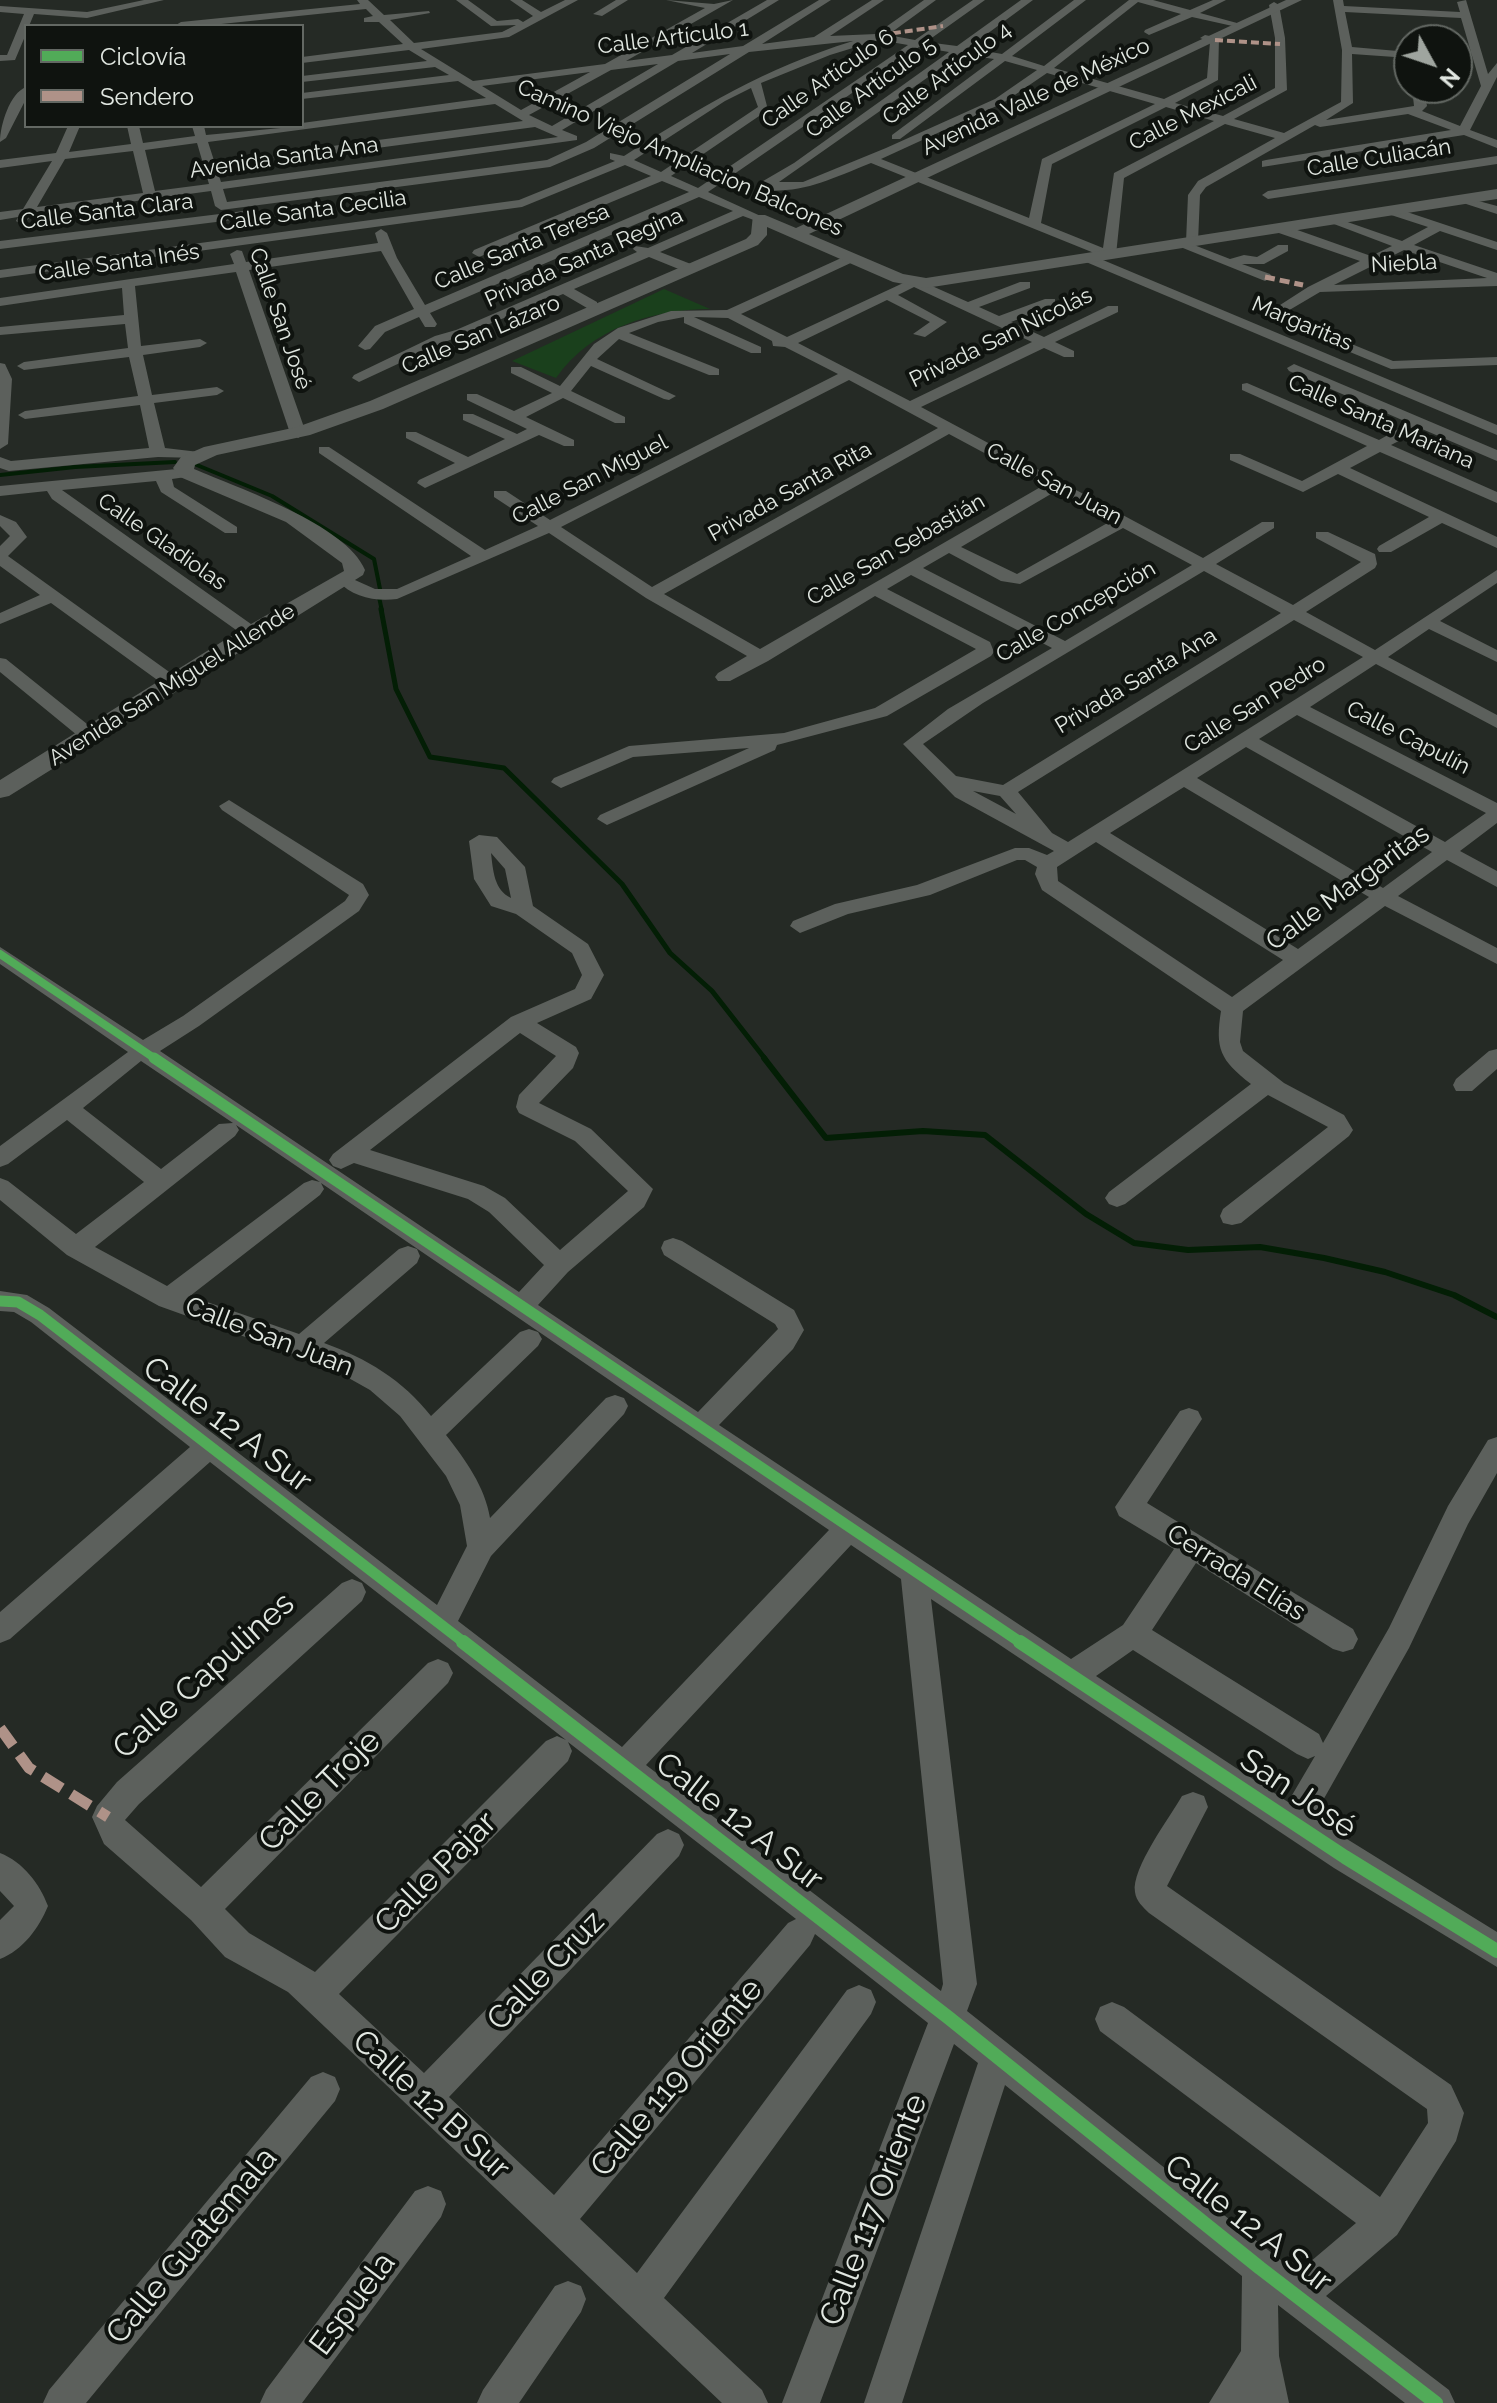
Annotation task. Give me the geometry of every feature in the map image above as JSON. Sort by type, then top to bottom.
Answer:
[{"type":"main road","name":"Avenida Valle de México","points":[[1209,39],[1233,25],[1296,0]]},
{"type":"main road","name":"Avenida Valle de México","points":[[792,232],[1278,5]]},
{"type":"main road","points":[[914,282],[938,282],[1185,243],[1271,216],[1332,221],[1497,194]]},
{"type":"main road","name":"Camino Viejo Ampliacion Balcones","points":[[751,208],[792,232],[914,282]]},
{"type":"main road","name":"Calle San Lázaro","points":[[188,463],[298,433],[376,406],[691,269],[757,239],[751,208]]},
{"type":"main road","points":[[188,463],[293,518],[351,560],[355,570],[346,581]]},
{"type":"main road","name":"Avenida San Miguel Allende","points":[[0,791],[252,633],[346,581]]},
{"type":"street","points":[[97,0],[141,4],[172,13],[230,18],[267,11],[317,10],[365,3]]},
{"type":"street","points":[[309,0],[317,10]]},
{"type":"street","points":[[408,0],[438,23]]},
{"type":"street","points":[[461,0],[495,24],[538,18]]},
{"type":"street","points":[[515,0],[538,18]]},
{"type":"street","points":[[304,60],[508,34],[573,0]]},
{"type":"street","points":[[598,14],[623,0]]},
{"type":"street","points":[[521,115],[728,0]]},
{"type":"street","points":[[553,130],[774,0]]},
{"type":"street","points":[[364,205],[539,165],[590,145],[826,0]]},
{"type":"street","points":[[820,40],[879,0]]},
{"type":"street","points":[[844,47],[879,37],[931,0]]},
{"type":"street","name":"Calle Artículo 4","points":[[890,151],[884,146],[1081,0]]},
{"type":"street","points":[[1012,92],[1138,0],[1163,2],[1233,25]]},
{"type":"street","points":[[1149,32],[1221,0]]},
{"type":"street","points":[[1461,0],[1468,24]]},
{"type":"street","name":"Calle Artículo 6","points":[[700,192],[745,161],[760,132],[918,42],[983,1]]},
{"type":"street","points":[[1005,1],[1025,1]]},
{"type":"street","points":[[943,26],[1025,1]]},
{"type":"street","name":"Calle Artículo 5","points":[[751,208],[767,184],[790,171],[1025,1]]},
{"type":"street","points":[[671,2],[716,7]]},
{"type":"street","name":"Camino Viejo Ampliacion Balcones","points":[[365,3],[413,48],[521,115],[700,192],[751,208]]},
{"type":"street","points":[[0,9],[71,21],[120,14],[141,4]]},
{"type":"street","points":[[1265,277],[1185,243],[1196,190],[1347,103],[1347,50],[1338,4],[1401,6],[1465,15]]},
{"type":"street","name":"Calle Mexicali","points":[[1109,255],[1118,176],[1281,90],[1278,5]]},
{"type":"street","points":[[6,58],[30,12]]},
{"type":"street","points":[[349,22],[425,13]]},
{"type":"street","points":[[450,32],[463,41]]},
{"type":"street","points":[[380,36],[396,34]]},
{"type":"street","points":[[879,37],[959,49],[1048,68],[1287,138]]},
{"type":"street","name":"Calle Artículo 1","points":[[304,96],[610,67],[820,40],[879,37]]},
{"type":"street","points":[[820,40],[844,47],[864,48],[893,39]]},
{"type":"street","points":[[1034,225],[1046,162],[1212,80],[1215,40],[1209,39]]},
{"type":"street","points":[[1473,39],[1486,39]]},
{"type":"street","points":[[1473,42],[1485,84]]},
{"type":"street","name":"Calle Santa Cecilia","points":[[0,274],[231,243],[364,205],[522,203],[625,161],[721,99],[781,69],[844,47]]},
{"type":"street","points":[[1347,50],[1393,54]]},
{"type":"street","points":[[304,79],[438,63]]},
{"type":"street","points":[[1463,132],[1485,84],[1497,66]]},
{"type":"street","points":[[1054,84],[1082,79]]},
{"type":"street","points":[[479,253],[663,176],[725,133],[760,132],[765,105],[755,83]]},
{"type":"street","points":[[1012,92],[1040,87]]},
{"type":"street","points":[[0,138],[21,91]]},
{"type":"street","name":"Calle Artículo 4","points":[[767,184],[781,188],[800,187],[890,151],[1012,92]]},
{"type":"street","points":[[432,95],[478,131]]},
{"type":"street","points":[[304,122],[397,115],[497,100]]},
{"type":"street","points":[[389,104],[413,139]]},
{"type":"street","points":[[1308,126],[1411,111],[1421,104]]},
{"type":"street","points":[[1411,111],[1497,144]]},
{"type":"street","points":[[331,118],[346,147]]},
{"type":"street","points":[[279,157],[537,123]]},
{"type":"street","points":[[18,242],[19,226],[61,156],[73,128]]},
{"type":"street","points":[[134,128],[150,197]]},
{"type":"street","points":[[0,164],[139,147],[201,132],[265,129],[291,177]]},
{"type":"street","name":"Calle San José","points":[[201,132],[219,188],[231,243],[243,267],[298,433]]},
{"type":"street","points":[[1266,164],[1463,132]]},
{"type":"street","name":"Avenida Santa Ana","points":[[0,216],[573,138]]},
{"type":"street","points":[[1268,148],[1266,164],[1271,216],[1424,285]]},
{"type":"street","points":[[871,159],[1109,255]]},
{"type":"street","name":"Calle Culiacán","points":[[1271,216],[1497,160]]},
{"type":"street","points":[[745,161],[760,164]]},
{"type":"street","points":[[775,167],[790,171]]},
{"type":"street","name":"Calle Santa Teresa","points":[[365,346],[380,329],[612,238],[700,192]]},
{"type":"street","points":[[364,205],[423,193]]},
{"type":"street","points":[[1464,199],[1497,210]]},
{"type":"street","points":[[522,203],[612,238]]},
{"type":"street","points":[[364,205],[421,311],[440,339]]},
{"type":"street","name":"Calle Santa Clara","points":[[0,245],[222,212],[364,205]]},
{"type":"street","name":"Privada Santa Regina","points":[[359,378],[440,339],[563,288],[639,249],[751,208]]},
{"type":"street","points":[[1392,211],[1497,246]]},
{"type":"street","points":[[1332,221],[1497,280]]},
{"type":"street","points":[[1439,227],[1313,290],[1270,316],[1391,365],[1497,361]]},
{"type":"street","points":[[55,239],[61,266],[72,292]]},
{"type":"street","name":"Calle Santa Inés","points":[[0,302],[386,246]]},
{"type":"street","points":[[1259,261],[1283,248]]},
{"type":"street","points":[[639,249],[691,269]]},
{"type":"street","points":[[514,417],[562,392],[602,344],[620,334],[680,314],[691,317],[723,315],[850,258]]},
{"type":"street","name":"Margaritas","points":[[1091,259],[1497,430]]},
{"type":"street","points":[[1210,273],[1244,259],[1282,266]]},
{"type":"street","name":"Niebla","points":[[1313,290],[1497,280]]},
{"type":"street","points":[[787,343],[914,282],[1069,354]]},
{"type":"street","points":[[128,284],[135,352],[158,452]]},
{"type":"street","points":[[967,307],[1025,285]]},
{"type":"street","points":[[563,288],[592,305]]},
{"type":"street","points":[[887,295],[940,322],[920,334]]},
{"type":"street","points":[[997,322],[1050,302]]},
{"type":"street","name":"Privada San Nicolás","points":[[908,407],[1113,309]]},
{"type":"street","points":[[680,314],[756,350]]},
{"type":"street","name":"Calle San Juan","points":[[723,315],[849,374],[1497,722]]},
{"type":"street","points":[[0,331],[130,319]]},
{"type":"street","points":[[620,334],[714,372]]},
{"type":"street","points":[[24,366],[200,343]]},
{"type":"street","points":[[588,360],[669,396]]},
{"type":"street","points":[[0,367],[5,379],[0,444]]},
{"type":"street","points":[[1294,368],[1497,456]]},
{"type":"street","points":[[516,370],[620,420]]},
{"type":"street","name":"Calle San Miguel","points":[[346,581],[371,595],[393,596],[549,527],[849,374]]},
{"type":"street","name":"Calle Santa Mariana","points":[[1247,387],[1497,498]]},
{"type":"street","points":[[25,415],[217,391]]},
{"type":"street","points":[[472,397],[569,443]]},
{"type":"street","points":[[468,417],[517,439]]},
{"type":"street","points":[[1235,457],[1303,487],[1421,423]]},
{"type":"street","name":"Privada Santa Rita","points":[[652,594],[949,428]]},
{"type":"street","points":[[425,483],[539,429]]},
{"type":"street","points":[[411,435],[466,462]]},
{"type":"street","points":[[324,450],[484,557]]},
{"type":"street","name":"Calle San Lázaro","points":[[0,462],[9,466],[24,466],[158,452],[188,463]]},
{"type":"street","points":[[0,491],[162,474],[188,463]]},
{"type":"street","points":[[1339,469],[1489,540],[1497,527]]},
{"type":"street","points":[[162,474],[167,489],[231,530]]},
{"type":"street","name":"Calle Gladiolas","points":[[52,485],[58,496],[252,633]]},
{"type":"street","name":"Calle San Sebastián","points":[[724,677],[1055,485]]},
{"type":"street","points":[[500,494],[652,594],[762,657]]},
{"type":"street","points":[[1385,549],[1441,517]]},
{"type":"street","points":[[0,520],[10,525],[19,537],[0,557],[173,683]]},
{"type":"street","points":[[947,546],[1007,577],[1020,579],[1123,521]]},
{"type":"street","name":"Calle Concepción","points":[[953,781],[912,744],[981,693],[1066,648],[1268,525]]},
{"type":"street","name":"Privada Santa Ana","points":[[1006,791],[1120,716],[1293,615],[1371,561],[1322,535]]},
{"type":"street","points":[[910,568],[1066,648]]},
{"type":"street","name":"Calle San Pedro","points":[[1047,872],[1060,847],[1097,834],[1494,582]]},
{"type":"street","points":[[607,819],[785,739],[881,712],[985,652],[984,646],[874,589]]},
{"type":"street","points":[[0,619],[52,596]]},
{"type":"street","points":[[1428,622],[1497,657]]},
{"type":"street","points":[[0,663],[90,736]]},
{"type":"street","name":"Calle Capulín","points":[[1296,707],[1497,813]]},
{"type":"street","points":[[561,782],[629,752],[785,739]]},
{"type":"street","points":[[1245,739],[1497,880]]},
{"type":"street","points":[[1183,778],[1382,896],[1497,957]]},
{"type":"street","points":[[953,781],[1006,791],[1060,847]]},
{"type":"street","points":[[953,781],[962,793],[1060,847]]},
{"type":"street","points":[[1006,791],[1008,820]]},
{"type":"street","points":[[0,1158],[137,1055],[191,1021],[339,915],[359,895],[356,889],[229,806]]},
{"type":"street","name":"Calle Margaritas","points":[[1232,1008],[1497,813]]},
{"type":"street","points":[[1097,834],[1298,959]]},
{"type":"street","points":[[800,926],[842,909],[923,890],[1015,854],[1029,854],[1047,872],[1049,885],[1232,1008],[1230,1047],[1237,1059],[1268,1083],[1336,1121],[1341,1130],[1334,1137],[1232,1216]]},
{"type":"street","points":[[168,1299],[519,1022],[583,994],[593,975],[581,949],[523,909]]},
{"type":"street","points":[[0,954],[317,1181],[521,1307],[1072,1675],[1133,1634],[1192,1546]]},
{"type":"street","points":[[519,1022],[568,1053],[565,1062],[527,1101],[527,1107],[583,1135],[641,1189],[636,1201],[559,1265],[521,1307]]},
{"type":"street","points":[[1464,1085],[1497,1057]]},
{"type":"street","points":[[1117,1198],[1268,1083]]},
{"type":"street","points":[[66,1107],[160,1181]]},
{"type":"street","points":[[76,1248],[227,1130]]},
{"type":"street","points":[[350,1153],[476,1192],[497,1205],[559,1265]]},
{"type":"street","name":"Calle San Juan","points":[[0,1187],[76,1248],[168,1299],[304,1345],[379,1382],[431,1432],[456,1468],[474,1504],[481,1547]]},
{"type":"street","points":[[673,1248],[785,1317],[791,1330],[784,1342],[700,1427]]},
{"type":"street","points":[[304,1345],[408,1256]]},
{"type":"street","name":"Calle 12 A Sur","points":[[0,1301],[18,1302],[40,1315],[949,2018],[1260,2268],[1436,2403]]},
{"type":"street","points":[[431,1432],[529,1339]]},
{"type":"street","points":[[441,1625],[481,1547],[615,1406]]},
{"type":"street","name":"Cerrada Elías","points":[[1189,1419],[1129,1507],[1343,1639]]},
{"type":"street","points":[[0,1630],[210,1446]]},
{"type":"street","points":[[1294,1822],[1399,1638],[1458,1515],[1497,1448]]},
{"type":"street","points":[[624,1766],[850,1527]]},
{"type":"street","name":"Calle 117 Oriente","points":[[801,2403],[960,1984],[914,1572]]},
{"type":"street","name":"Calle Capulines","points":[[108,1817],[128,1793],[352,1592]]},
{"type":"street","points":[[1133,1634],[1308,1744]]},
{"type":"street","name":"Calle Troje","points":[[202,1909],[438,1673]]},
{"type":"street","name":"San José","points":[[1072,1675],[1345,1857],[1497,1951]]},
{"type":"street","name":"Calle Pajar","points":[[315,1995],[557,1751]]},
{"type":"street","points":[[1193,1807],[1153,1875],[1150,1891],[1173,1911],[1439,2097],[1447,2113],[1444,2129],[1384,2222],[1297,2297]]},
{"type":"street","name":"Calle 12 B Sur","points":[[108,1817],[115,1833],[202,1909],[237,1945],[287,1970],[315,1995],[749,2403]]},
{"type":"street","name":"Calle Cruz","points":[[424,2098],[668,1845]]},
{"type":"street","points":[[0,1869],[29,1898],[32,1906],[27,1916],[0,1943]]},
{"type":"street","name":"Calle 119 Oriente","points":[[555,2221],[799,1934]]},
{"type":"street","points":[[639,2301],[859,2002]]},
{"type":"street","points":[[1112,2019],[1384,2222]]},
{"type":"street","points":[[883,2403],[997,2057]]},
{"type":"street","name":"Calle Guatemala","points":[[62,2403],[323,2089]]},
{"type":"street","name":"Espuela","points":[[279,2403],[428,2204]]},
{"type":"street","points":[[1260,2268],[1260,2356],[1270,2403]]},
{"type":"street","points":[[496,2403],[568,2299]]},
{"type":"street","points":[[1228,2403],[1260,2356]]},
{"type":"green space","points":[[664,289],[710,309],[666,313],[624,325],[586,347],[556,378],[512,361]]},
{"type":"waterway","points":[[0,475],[75,467],[175,462]]},
{"type":"waterway","points":[[192,463],[272,496],[374,559],[380,589]]},
{"type":"waterway","points":[[379,597],[382,611]]},
{"type":"waterway","points":[[381,609],[396,689],[430,757],[504,768],[622,884],[670,953],[712,991],[766,1060]]},
{"type":"waterway","points":[[764,1058],[826,1138],[923,1131],[985,1135],[1086,1214],[1134,1243],[1188,1250],[1260,1247],[1324,1258],[1385,1272],[1454,1295],[1497,1317]]},
{"type":"marked path","points":[[881,35],[943,26]]},
{"type":"marked path","points":[[1215,40],[1280,44]]},
{"type":"marked path","points":[[1265,277],[1303,285]]},
{"type":"marked path","points":[[0,1728],[29,1768],[108,1817]]},
{"type":"cycle path","points":[[0,954],[914,1572],[1345,1857],[1497,1951]]},
{"type":"cycle path","points":[[0,1301],[18,1302],[40,1315],[949,2018],[1260,2268],[1436,2403]]}]
